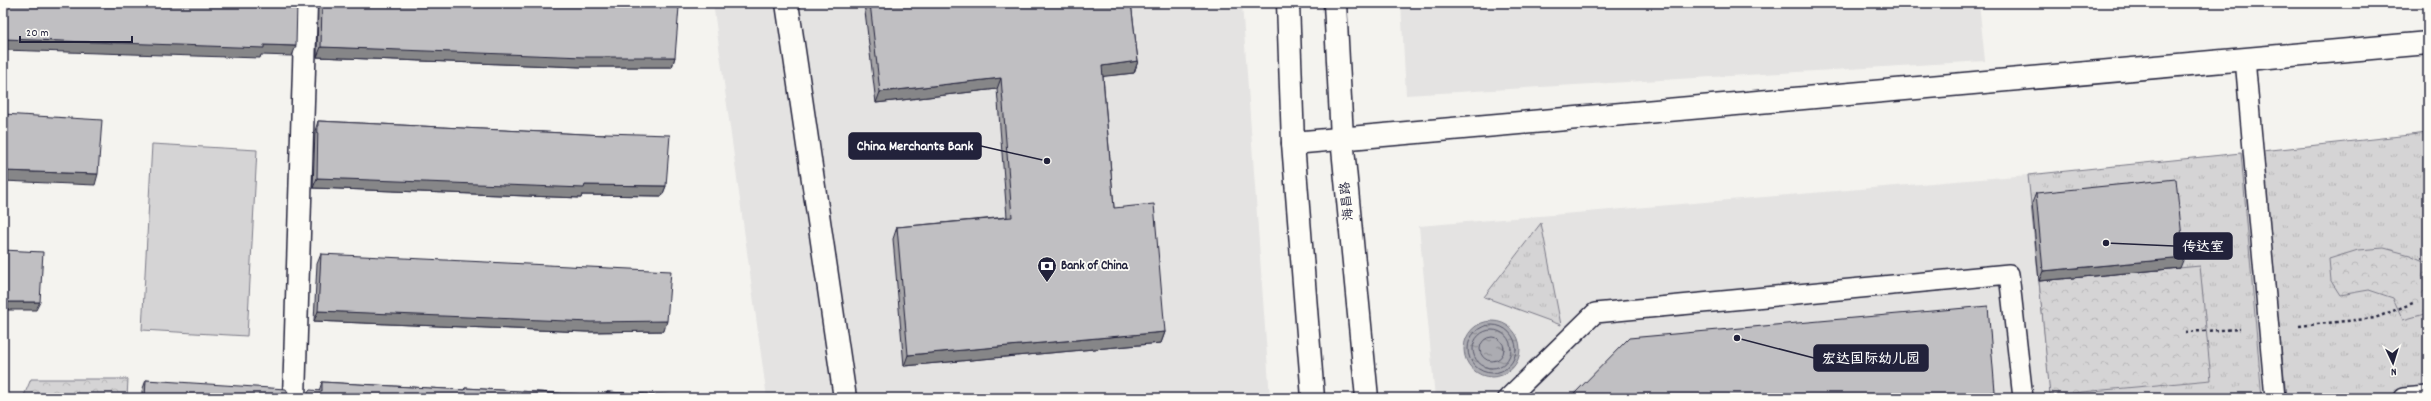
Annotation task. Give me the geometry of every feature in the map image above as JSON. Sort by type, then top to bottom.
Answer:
[{"type":"street","points":[[294,398],[306,3]]},
{"type":"street","points":[[787,3],[846,398]]},
{"type":"street","points":[[1288,3],[1293,142],[1313,398]]},
{"type":"street","name":"海昌路","points":[[1335,3],[1342,138],[1367,398]]},
{"type":"street","points":[[1293,142],[2428,43]]},
{"type":"lane","points":[[2245,59],[2275,398]]},
{"type":"lane","points":[[1508,398],[1595,313],[2009,274],[2023,398]]},
{"type":"lane","points":[[2403,398],[2428,396]]},
{"type":"shaded area","points":[[713,3],[1242,3],[1270,398],[767,398]]},
{"type":"shaded area","points":[[1401,3],[1979,3],[1985,61],[1406,95]]},
{"type":"shaded area","points":[[2428,133],[2428,398],[1435,398],[1419,226],[2028,175]]},
{"type":"green space","points":[[2428,133],[2428,398],[2286,398],[2262,151]]},
{"type":"green space","points":[[152,144],[257,150],[247,336],[142,330]]},
{"type":"green space","points":[[2241,153],[2262,398],[2051,398],[2028,175]]},
{"type":"green space","points":[[1541,223],[1561,325],[1484,297]]},
{"type":"green space","points":[[2384,248],[2410,255],[2428,263],[2428,313],[2403,320],[2393,298],[2369,290],[2340,295],[2331,281],[2329,259],[2358,250]]},
{"type":"green space","points":[[2200,266],[2211,380],[2050,395],[2039,281]]},
{"type":"green space","points":[[31,379],[128,379],[127,398],[23,398]]},
{"type":"water","points":[[1492,321],[1503,323],[1512,329],[1518,338],[1520,349],[1518,360],[1512,369],[1503,375],[1492,377],[1481,375],[1472,369],[1466,360],[1464,349],[1466,338],[1472,329],[1481,323]]},
{"type":"building","points":[[3,3],[297,3],[296,46],[264,45],[264,48],[3,39]]},
{"type":"building","points":[[322,3],[603,3],[679,7],[675,57],[584,57],[321,47]]},
{"type":"building","points":[[870,3],[1131,3],[1138,61],[1102,66],[1114,208],[1154,204],[1165,332],[908,355],[897,227],[1012,217],[1001,78],[880,92]]},
{"type":"building","points":[[3,114],[102,120],[98,174],[3,171]]},
{"type":"building","points":[[318,121],[605,135],[605,133],[670,135],[666,186],[585,185],[584,188],[317,178]]},
{"type":"building","points":[[2176,179],[2184,258],[2043,271],[2036,193]]},
{"type":"building","points":[[3,250],[43,252],[40,302],[3,302]]},
{"type":"building","points":[[321,254],[671,271],[667,321],[591,322],[318,311]]},
{"type":"building","points":[[1988,306],[1995,392],[1923,398],[1570,398],[1629,338]]},
{"type":"building","points":[[146,380],[286,389],[291,398],[145,398]]},
{"type":"building","points":[[322,382],[607,396],[607,392],[718,398],[304,398],[310,390],[322,391]]},
{"type":"place","name":"China Merchants Bank","points":[[1047,161]]},
{"type":"place","name":"传达室","points":[[2106,243]]},
{"type":"place","name":"Bank of China","points":[[1047,283]]},
{"type":"place","name":"宏达国际幼儿园","points":[[1737,338]]}]
